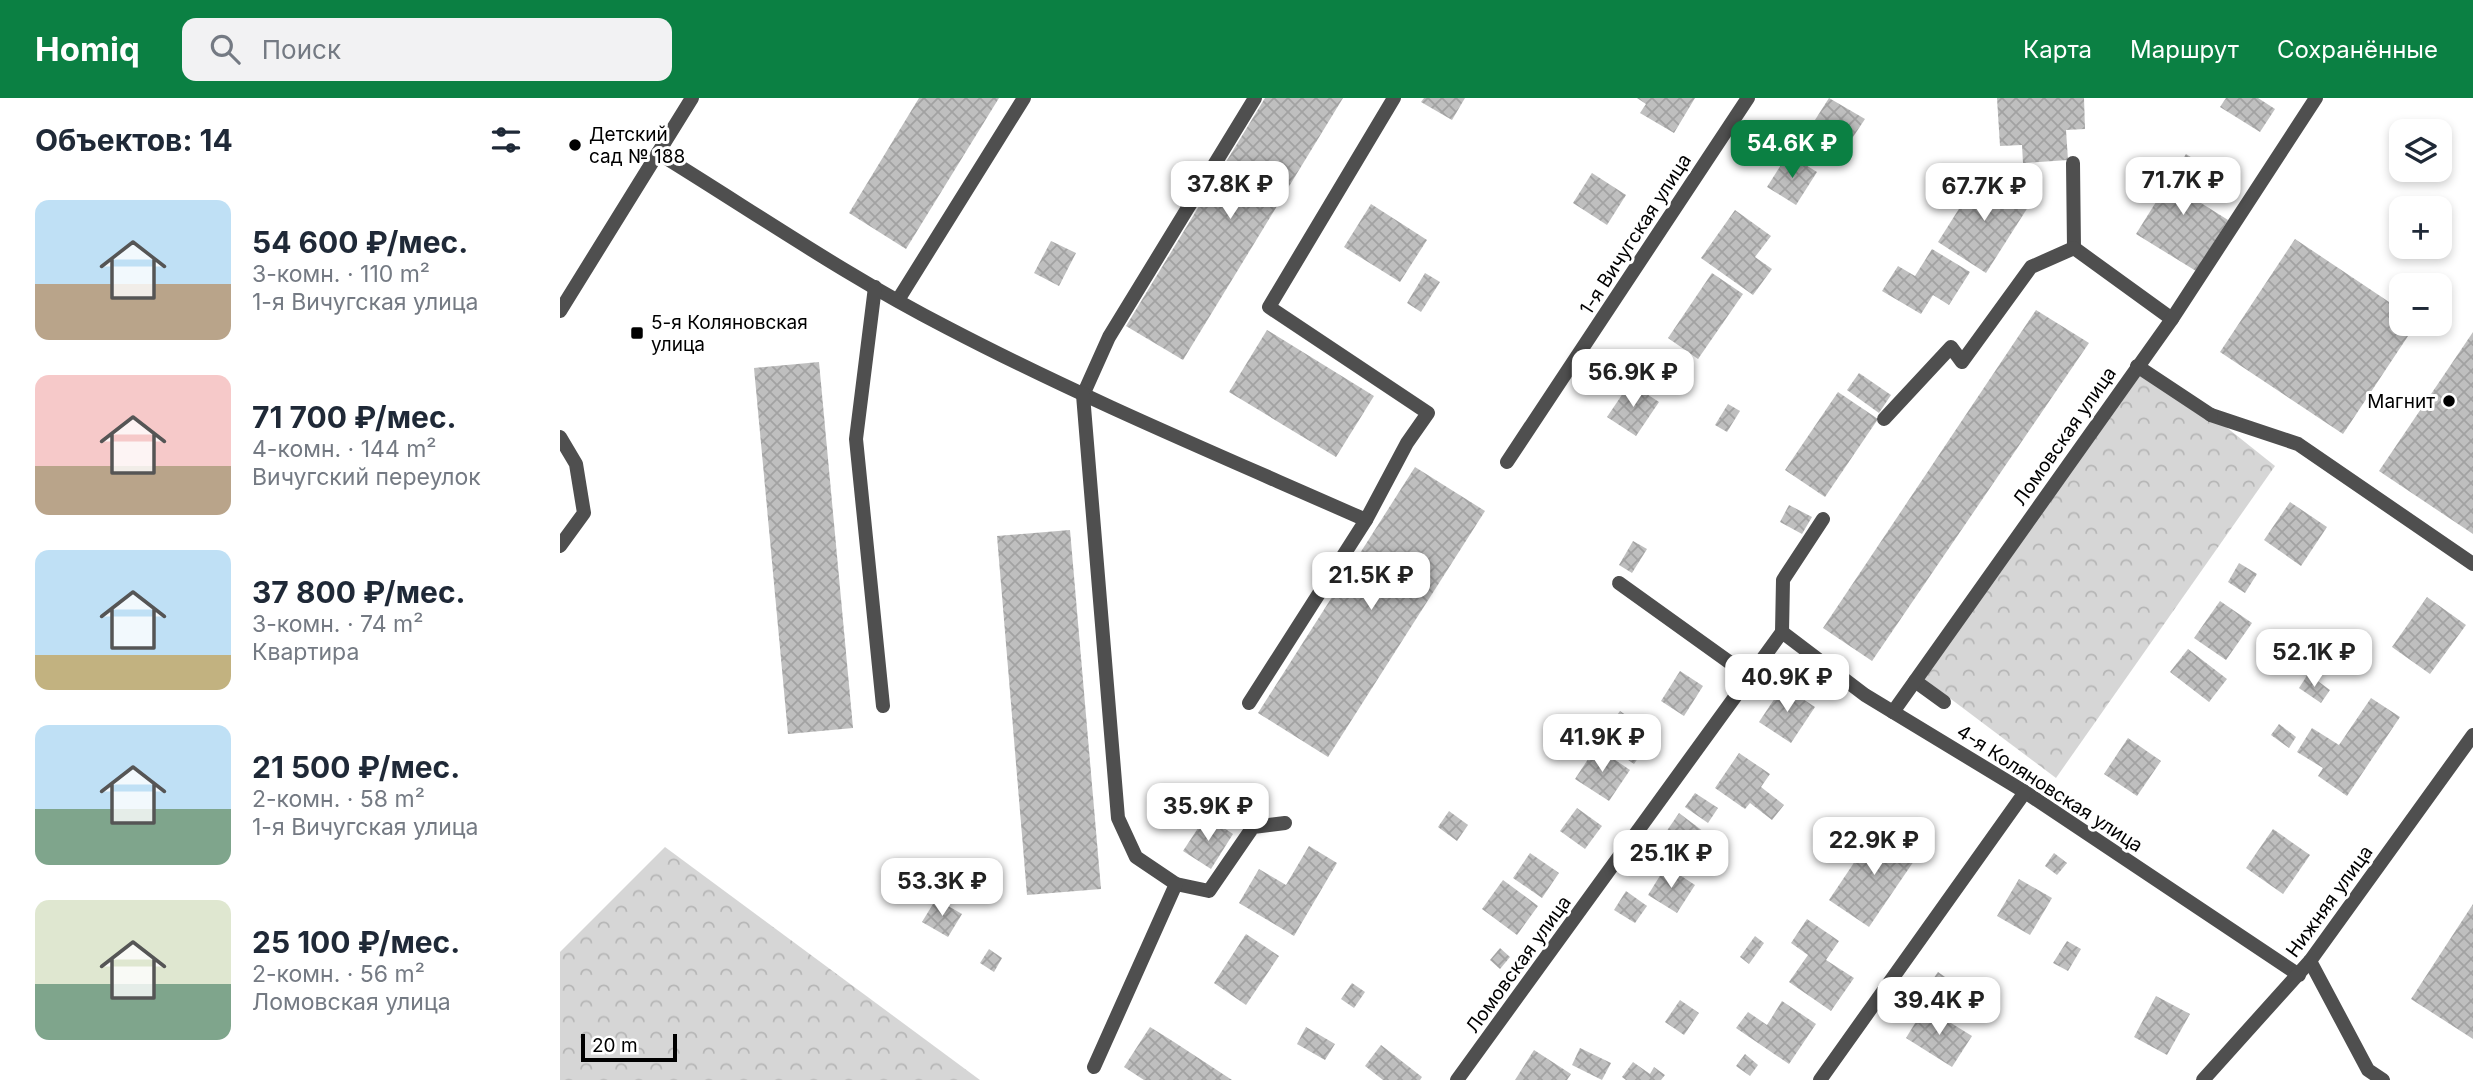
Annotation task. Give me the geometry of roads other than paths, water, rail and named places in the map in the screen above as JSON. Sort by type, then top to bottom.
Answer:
[{"type":"street","points":[[560,311],[692,98]]},
{"type":"street","points":[[898,300],[1024,98]]},
{"type":"street","points":[[1255,98],[1110,338],[1083,395],[1118,818],[1136,857],[1176,884],[1209,891],[1253,827],[1285,823]]},
{"type":"street","points":[[1249,703],[1366,520],[1407,443],[1428,413],[1269,307],[1394,98]]},
{"type":"street","name":"1-я Вичугская улица","points":[[1507,462],[1748,98]]},
{"type":"street","points":[[2137,366],[2172,319],[2316,98]]},
{"type":"street","points":[[658,153],[898,300],[1083,395],[1366,520]]},
{"type":"street","points":[[2073,163],[2074,248]]},
{"type":"street","points":[[2074,248],[2172,319]]},
{"type":"street","points":[[1884,419],[1951,348],[1962,362],[2031,267],[2074,248]]},
{"type":"street","points":[[875,287],[856,439],[883,706]]},
{"type":"street","name":"Ломовская улица","points":[[1893,712],[2137,366],[2211,415],[2298,444],[2473,564]]},
{"type":"street","points":[[560,437],[576,464],[584,513],[560,546]]},
{"type":"street","points":[[1782,632],[1783,580],[1824,519]]},
{"type":"street","points":[[1619,583],[1750,677]]},
{"type":"street","name":"Ломовская улица","points":[[1457,1080],[1782,632]]},
{"type":"street","name":"4-я Коляновская улица","points":[[1782,632],[1893,712],[2025,792],[2299,975]]},
{"type":"street","points":[[1915,681],[1944,702]]},
{"type":"street","name":"Нижняя улица","points":[[2203,1080],[2310,961],[2473,735]]},
{"type":"street","points":[[1820,1080],[2025,792]]},
{"type":"street","points":[[1094,1068],[1176,884]]},
{"type":"street","points":[[2310,961],[2368,1070],[2383,1080]]},
{"type":"place","name":"Детский сад № 188","points":[[575,145]]},
{"type":"place","name":"5-я Коляновская улица","points":[[637,333]]},
{"type":"place","name":"Магнит","points":[[2449,401]]}]
